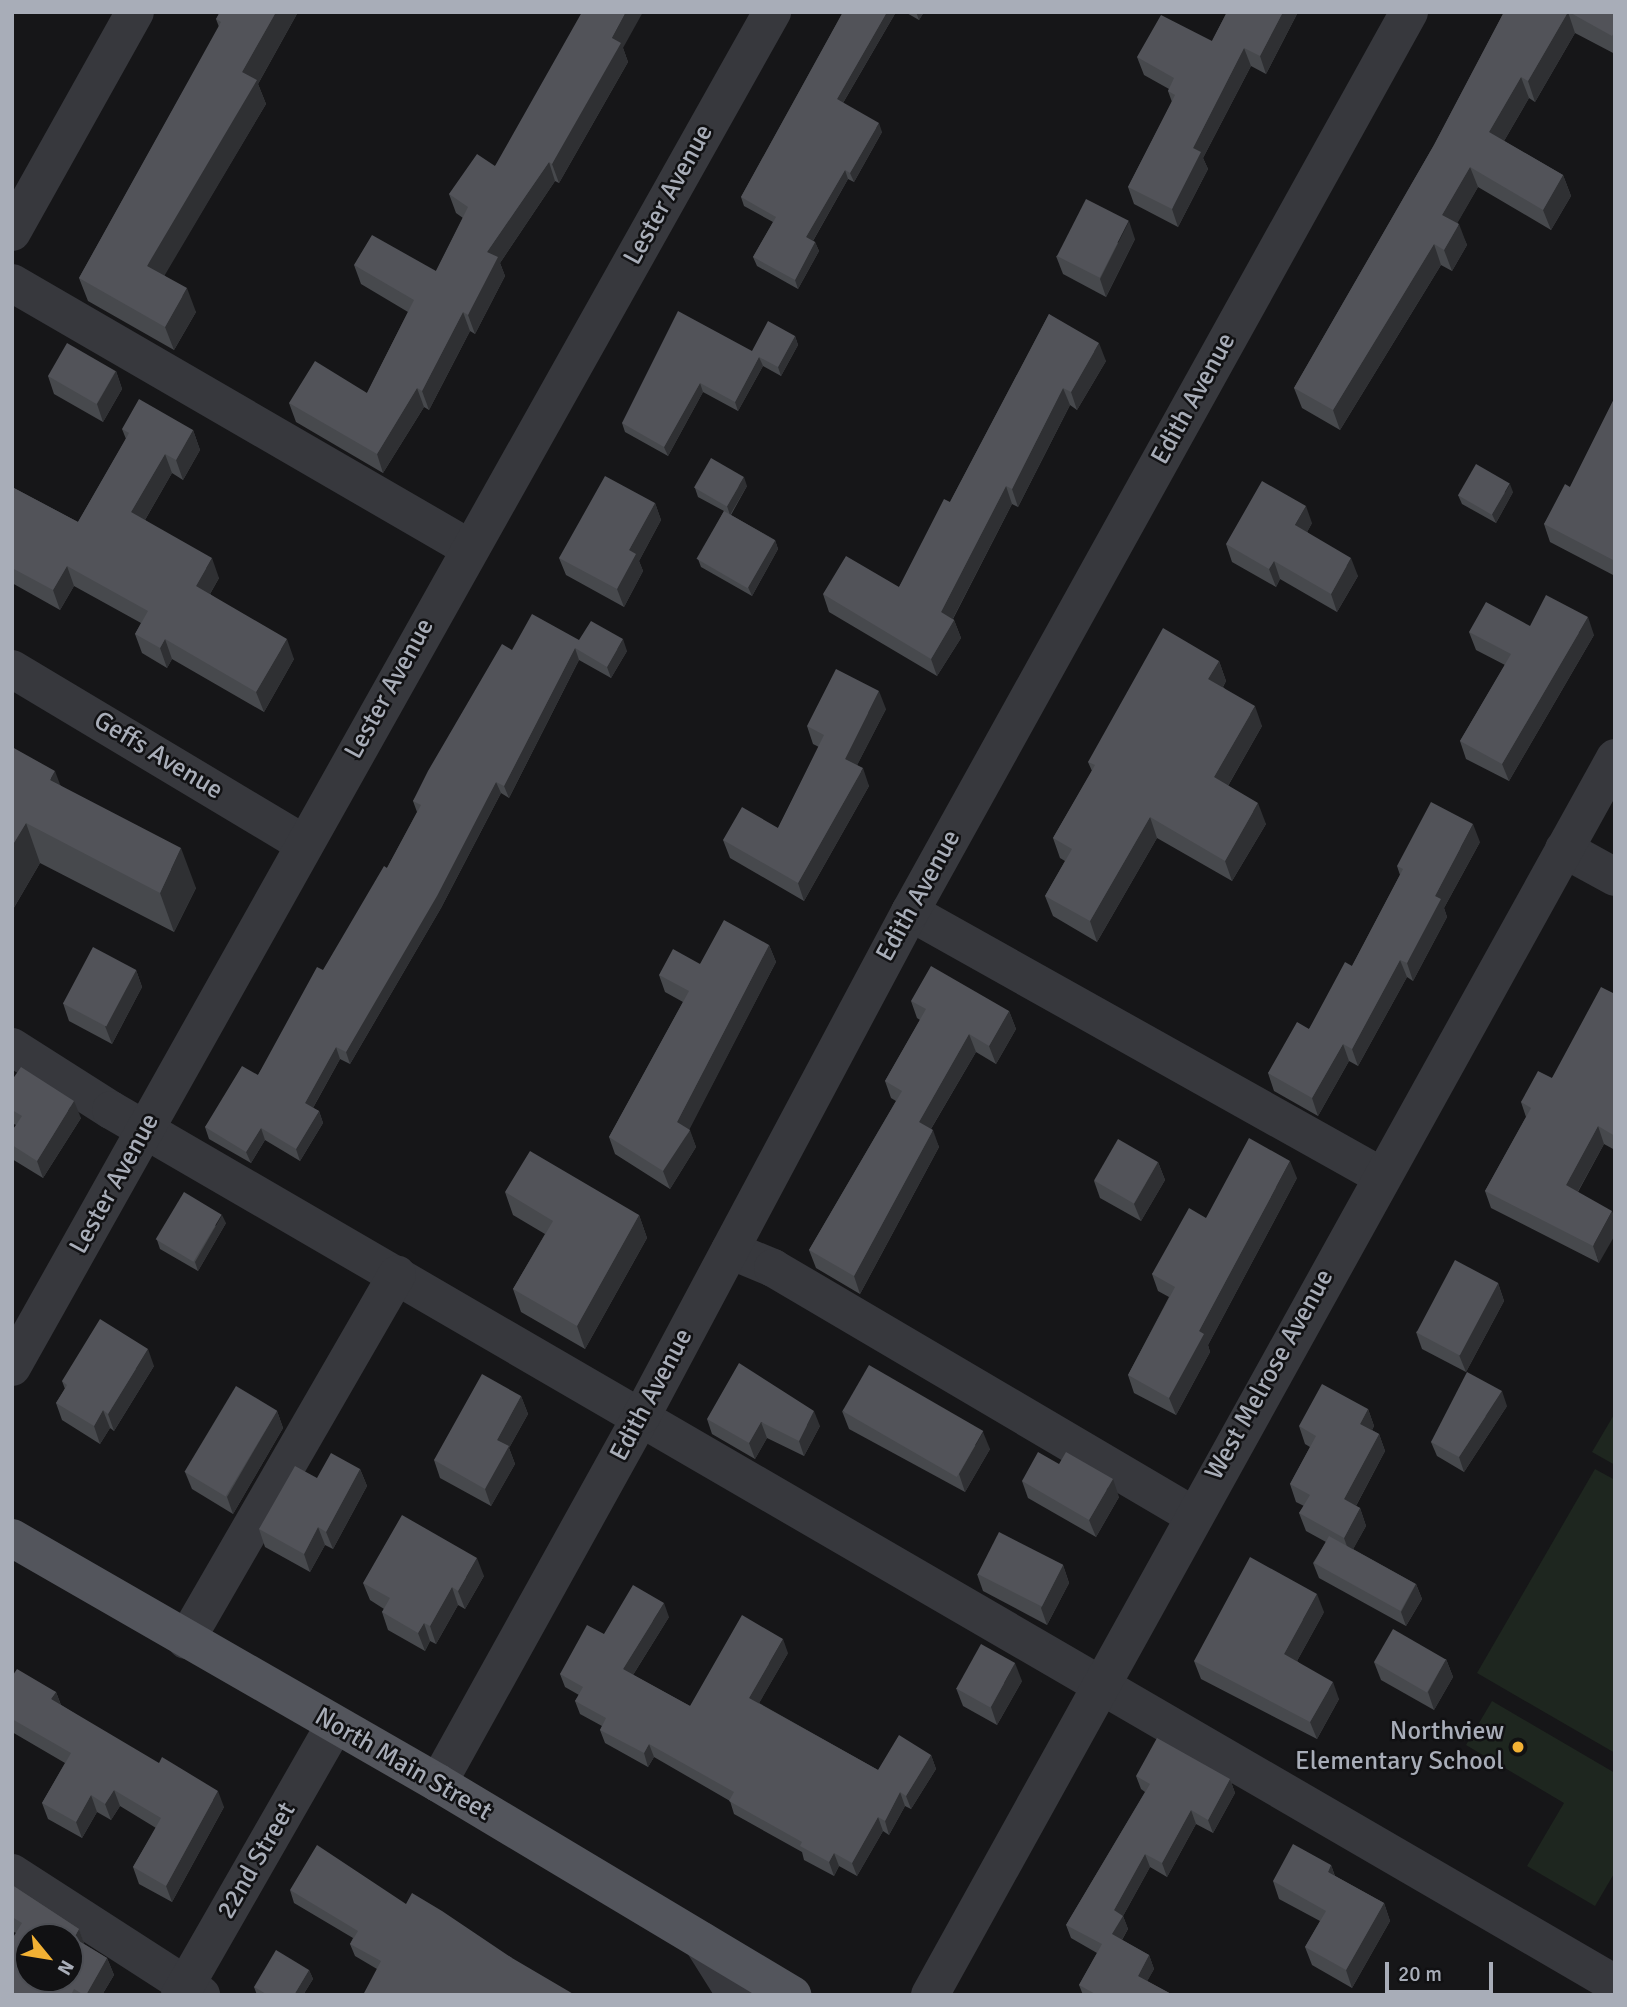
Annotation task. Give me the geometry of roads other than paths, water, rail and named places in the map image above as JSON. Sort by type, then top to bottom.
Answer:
[{"type":"main road","name":"North Main Street","points":[[12,1538],[334,1726],[438,1783],[792,1995]]},
{"type":"street","points":[[12,232],[135,12]]},
{"type":"street","name":"Lester Avenue","points":[[12,1367],[303,843],[772,12]]},
{"type":"street","name":"Edith Avenue","points":[[438,1783],[642,1415],[910,912],[1409,12]]},
{"type":"street","points":[[12,283],[470,548]]},
{"type":"street","name":"Geffs Avenue","points":[[12,669],[303,843]]},
{"type":"street","name":"West Melrose Avenue","points":[[930,1995],[1193,1515],[1615,758]]},
{"type":"street","points":[[1564,849],[1615,877]]},
{"type":"street","points":[[910,912],[1381,1176]]},
{"type":"street","points":[[12,1047],[145,1130],[642,1415],[1615,1984]]},
{"type":"street","points":[[730,1250],[773,1268],[1193,1515]]},
{"type":"street","points":[[186,1640],[397,1275]]},
{"type":"street","name":"22nd Street","points":[[189,1992],[334,1726]]},
{"type":"street","points":[[12,1873],[189,1992]]},
{"type":"street","points":[[702,1941],[736,1995]]},
{"type":"place","name":"Northview Elementary School","points":[[1518,1747]]}]
